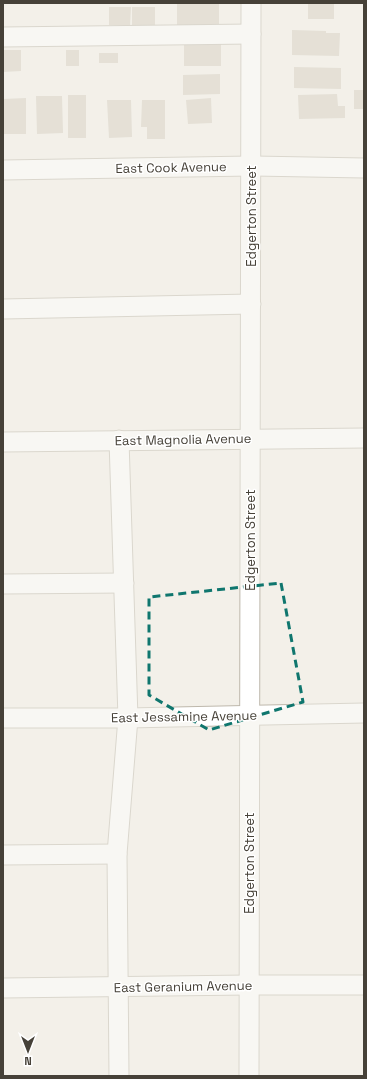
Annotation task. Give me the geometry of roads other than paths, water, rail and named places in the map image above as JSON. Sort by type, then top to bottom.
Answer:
[{"type":"street","name":"Edgerton Street","points":[[249,1076],[251,3]]},
{"type":"street","points":[[3,37],[251,34]]},
{"type":"street","name":"East Cook Avenue","points":[[3,170],[251,166],[364,168]]},
{"type":"street","points":[[3,308],[251,304]]},
{"type":"street","name":"East Magnolia Avenue","points":[[3,442],[251,438],[364,438]]},
{"type":"street","points":[[119,440],[128,718],[117,854],[119,1076]]},
{"type":"street","points":[[3,584],[124,583]]},
{"type":"street","name":"East Jessamine Avenue","points":[[3,718],[128,718],[249,714],[364,713]]},
{"type":"street","points":[[3,855],[117,854]]},
{"type":"street","name":"East Geranium Avenue","points":[[3,988],[364,985]]}]
